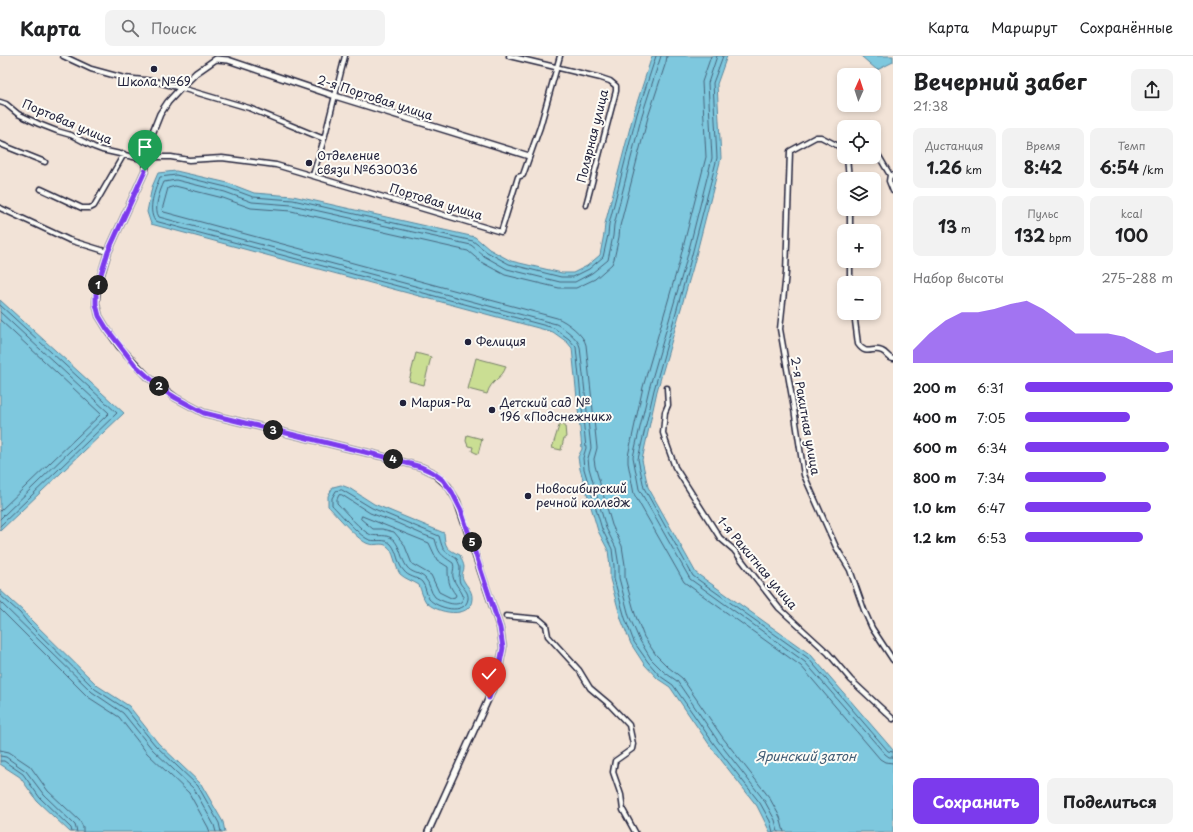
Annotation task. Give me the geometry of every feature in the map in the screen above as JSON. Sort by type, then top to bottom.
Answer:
[{"type":"street","points":[[63,56],[91,69],[124,78],[154,81],[249,108],[324,139]]},
{"type":"street","points":[[313,175],[324,139],[345,56]]},
{"type":"street","name":"Полярная улица","points":[[509,56],[602,78],[610,81],[616,86],[616,91],[586,206]]},
{"type":"street","points":[[529,156],[540,127],[560,56]]},
{"type":"street","name":"2-я Портовая улица","points":[[181,88],[196,72],[216,59],[228,60],[335,96],[529,156]]},
{"type":"street","points":[[181,88],[168,102],[160,114],[152,134],[145,171],[108,252],[96,290],[96,304],[99,316],[131,360],[148,378],[163,390],[204,413],[421,467],[432,472],[443,480],[457,501],[500,628],[503,648],[498,673],[491,693],[428,832]]},
{"type":"street","name":"Портовая улица","points":[[0,102],[25,117],[57,131],[71,135],[102,150],[147,160],[154,157],[171,157],[189,160],[222,158],[276,165],[501,232],[518,177],[523,174],[529,156]]},
{"type":"street","name":"2-я Ракитная улица","points":[[837,145],[821,137],[816,137],[793,148],[790,151],[786,273],[780,329],[804,475],[836,547],[850,570],[869,622],[880,642],[893,660]]},
{"type":"street","points":[[0,144],[45,162]]},
{"type":"street","points":[[41,189],[82,208],[90,208],[94,206],[124,154]]},
{"type":"street","points":[[881,159],[892,175],[889,181],[893,192]]},
{"type":"street","points":[[0,208],[69,240],[108,252]]},
{"type":"street","points":[[855,320],[858,344],[860,347],[867,351],[882,351],[893,359]]},
{"type":"street","name":"1-я Ракитная улица","points":[[667,388],[668,405],[665,412],[663,433],[666,442],[675,467],[720,538],[734,550],[778,608],[828,653],[851,680],[893,719]]},
{"type":"street","points":[[506,616],[539,619],[546,625],[548,636],[579,670],[590,688],[609,704],[629,725],[633,744],[632,749],[615,761],[613,772],[621,795],[623,810],[635,832]]},
{"type":"green space","points":[[416,353],[431,357],[424,385],[409,381]]},
{"type":"green space","points":[[476,358],[506,366],[502,374],[491,385],[487,394],[468,389]]},
{"type":"green space","points":[[565,425],[566,438],[564,438],[561,450],[552,448],[559,426]]},
{"type":"green space","points":[[467,435],[482,439],[478,454],[472,451],[473,447],[468,446],[466,441]]},
{"type":"water","name":"Яринский затон","points":[[652,56],[727,56],[717,84],[721,158],[693,267],[657,391],[642,460],[648,487],[696,573],[811,655],[893,750],[893,832],[770,832],[757,806],[711,747],[670,687],[658,679],[644,664],[631,644],[621,619],[610,579],[608,550],[598,531],[580,469],[578,457],[582,449],[572,348],[567,342],[553,332],[151,224],[147,212],[152,187],[158,173],[176,171],[228,183],[254,193],[293,196],[475,237],[489,249],[511,261],[562,273],[573,273],[587,266],[600,255],[605,224],[634,112]]},
{"type":"water","points":[[861,56],[893,56],[893,62],[881,68],[875,68]]},
{"type":"water","points":[[0,300],[124,413],[0,531]]},
{"type":"water","points":[[341,485],[349,488],[374,504],[444,533],[446,545],[452,551],[460,555],[463,563],[464,568],[462,576],[472,596],[470,606],[466,610],[460,612],[452,612],[437,609],[426,602],[419,585],[400,574],[393,555],[387,546],[383,544],[369,544],[365,542],[354,533],[328,506],[328,496],[333,487]]},
{"type":"water","points":[[0,590],[98,686],[129,706],[158,743],[201,784],[223,822],[225,832],[70,832],[37,801],[20,777],[0,764]]},
{"type":"place","name":"Школа №69","points":[[154,69]]},
{"type":"place","name":"Отделение связи №630036","points":[[309,163]]},
{"type":"place","name":"Фелиция","points":[[468,342]]},
{"type":"place","name":"Мария-Ра","points":[[403,403]]},
{"type":"place","name":"Детский сад № 196 «Подснежник»","points":[[492,410]]},
{"type":"place","name":"Новосибирский речной колледж","points":[[528,496]]},
{"type":"route","points":[[145,171],[108,252],[96,290],[96,304],[99,316],[107,329],[119,346],[148,378],[163,390],[189,406],[204,413],[421,467],[432,472],[443,480],[452,492],[461,510],[500,628],[503,648],[498,673],[489,698]]}]
